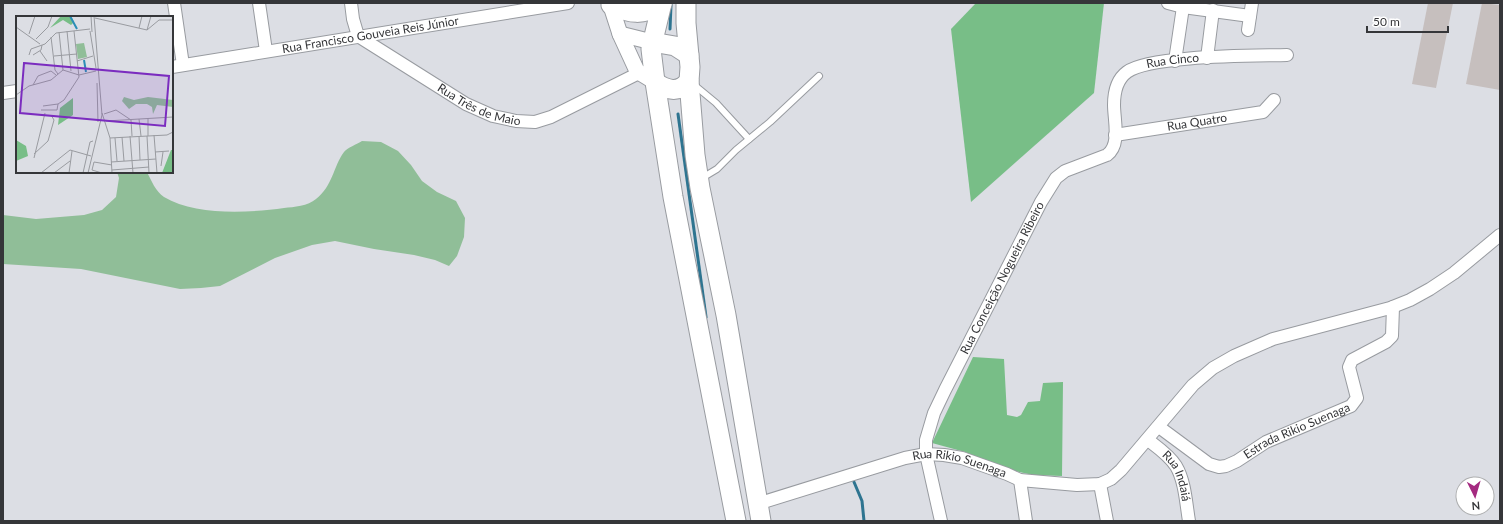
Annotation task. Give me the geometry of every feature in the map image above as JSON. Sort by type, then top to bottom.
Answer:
[{"type":"main road","points":[[686,3],[693,136],[699,180],[726,314],[759,513]]},
{"type":"main road","points":[[611,4],[623,10],[641,14],[662,4]]},
{"type":"main road","points":[[662,4],[652,42],[647,78],[673,197],[736,521]]},
{"type":"main road","points":[[652,42],[675,46],[689,55]]},
{"type":"main road","points":[[647,78],[664,88],[673,90],[685,86],[689,81]]},
{"type":"main road","points":[[694,309],[704,299],[712,302],[731,349]]},
{"type":"street","points":[[174,3],[177,66]]},
{"type":"street","points":[[259,3],[266,51]]},
{"type":"street","points":[[350,3],[358,36]]},
{"type":"street","name":"Rua Francisco Gouveia Reis Júnior","points":[[177,66],[568,3]]},
{"type":"street","points":[[1168,3],[1183,7],[1250,16]]},
{"type":"street","points":[[1248,30],[1252,3]]},
{"type":"street","points":[[611,4],[620,34],[647,78]]},
{"type":"street","points":[[1175,60],[1183,7]]},
{"type":"street","points":[[1207,58],[1213,10]]},
{"type":"street","points":[[620,34],[652,42]]},
{"type":"street","name":"Rua Três de Maio","points":[[358,36],[466,104],[493,116],[516,121],[535,122],[551,117],[647,78]]},
{"type":"street","name":"Rua Cinco","points":[[1115,135],[1114,93],[1120,81],[1127,72],[1143,65],[1175,60],[1287,55]]},
{"type":"street","points":[[3,93],[16,91]]},
{"type":"street","name":"Rua Quatro","points":[[1115,135],[1263,112],[1274,100]]},
{"type":"street","name":"Rua Conceição Nogueira Ribeiro","points":[[926,454],[928,429],[945,390],[1041,202],[1056,178],[1065,171],[1107,155],[1111,152],[1114,146],[1115,135]]},
{"type":"street","points":[[1148,440],[1193,385],[1213,368],[1234,356],[1273,339],[1392,307],[1410,300],[1454,273],[1500,235]]},
{"type":"street","name":"Estrada Rikio Suenaga","points":[[1159,427],[1209,464],[1219,467],[1226,466],[1237,461],[1266,442],[1350,406],[1356,398],[1349,367],[1352,360],[1386,342],[1392,336],[1392,307]]},
{"type":"street","name":"Rua Rikio Suenaga","points":[[759,513],[905,458],[926,454],[962,458],[1020,480],[1077,486],[1100,484],[1121,470],[1148,440]]},
{"type":"street","name":"Rua Indaiá","points":[[1148,440],[1168,456],[1176,466],[1181,478],[1189,521]]},
{"type":"street","points":[[926,454],[941,521]]},
{"type":"street","points":[[1020,480],[1026,521]]},
{"type":"street","points":[[1100,484],[1107,521]]},
{"type":"lane","points":[[699,180],[717,169],[736,150],[820,76]]},
{"type":"lane","points":[[689,81],[716,102],[749,139]]},
{"type":"green space","points":[[976,3],[1104,3],[1094,93],[971,202],[951,29]]},
{"type":"green space","points":[[362,141],[381,142],[398,151],[411,165],[422,181],[437,192],[456,201],[465,218],[464,237],[457,256],[449,266],[435,260],[414,255],[335,241],[312,245],[275,258],[220,286],[201,288],[180,289],[81,269],[3,264],[3,215],[36,219],[84,215],[102,210],[116,197],[119,178],[117,173],[148,173],[154,186],[161,195],[177,203],[191,207],[222,212],[255,211],[301,206],[313,201],[322,194],[340,158],[345,151]]},
{"type":"green space","points":[[973,357],[1004,359],[1007,415],[1017,417],[1021,415],[1028,402],[1040,401],[1043,383],[1063,382],[1062,476],[1033,475],[1010,470],[965,452],[932,443]]},
{"type":"building","points":[[1428,3],[1453,3],[1436,88],[1412,84]]},
{"type":"building","points":[[1482,3],[1500,5],[1500,90],[1466,84]]},
{"type":"waterway","points":[[670,29],[671,5]]},
{"type":"waterway","points":[[678,114],[706,317]]},
{"type":"waterway","points":[[854,482],[862,501],[864,521]]}]
